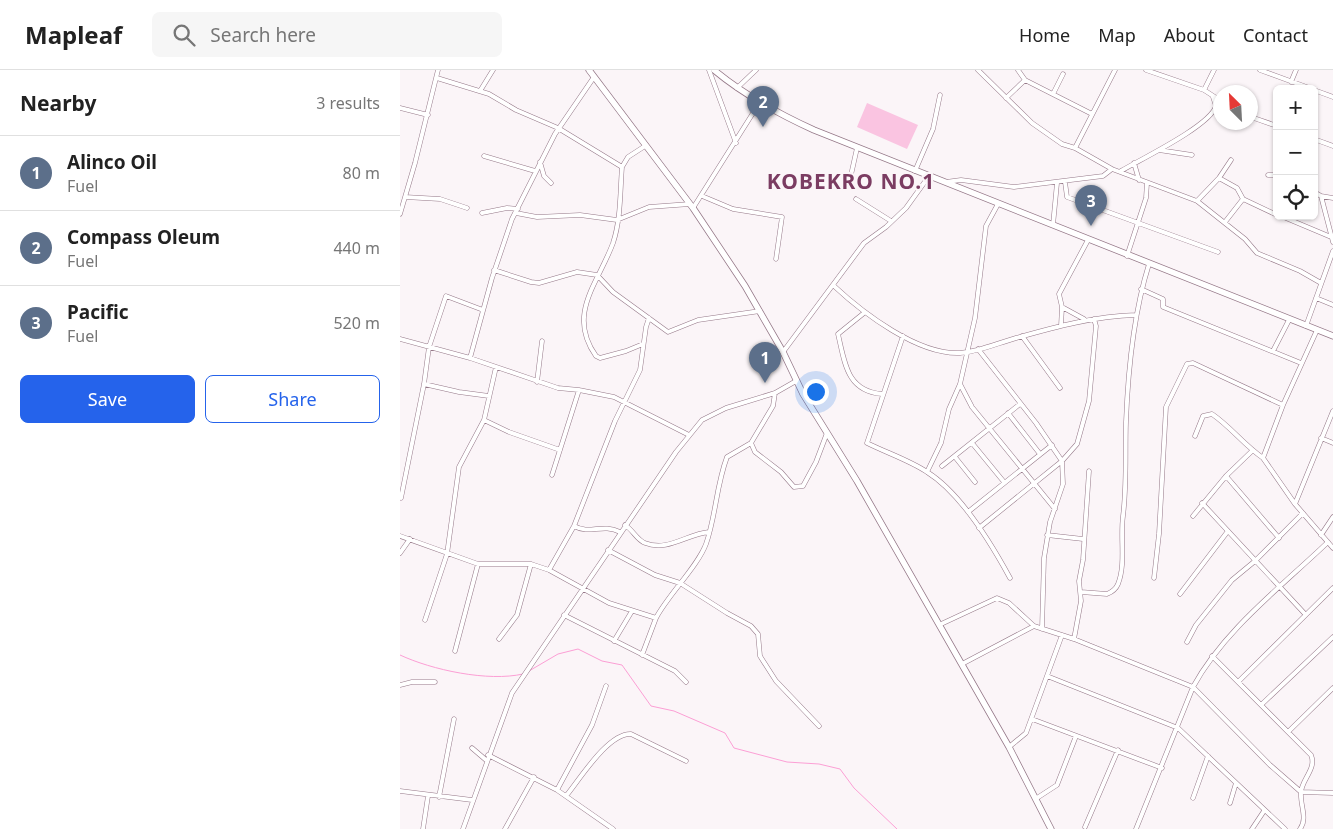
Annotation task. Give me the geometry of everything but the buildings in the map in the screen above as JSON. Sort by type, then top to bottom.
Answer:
[{"type":"street","points":[[400,214],[428,115],[438,70]]},
{"type":"street","points":[[480,91],[493,70]]},
{"type":"street","points":[[589,70],[644,146],[692,206],[760,311],[783,352],[796,381],[857,481],[1009,747],[1051,829]]},
{"type":"street","points":[[709,70],[736,143]]},
{"type":"street","points":[[714,70],[737,88],[760,102],[814,130],[1127,256],[1333,336]]},
{"type":"street","points":[[737,88],[756,70]]},
{"type":"street","points":[[978,70],[1032,123],[1062,144],[1075,148],[1112,169],[1197,201],[1245,239],[1257,253],[1300,271],[1321,283]]},
{"type":"street","points":[[1075,148],[1115,70]]},
{"type":"street","points":[[1146,70],[1204,90],[1213,97]]},
{"type":"street","points":[[1204,90],[1214,70]]},
{"type":"street","points":[[1260,70],[1300,85]]},
{"type":"street","points":[[1291,82],[1296,70]]},
{"type":"street","points":[[1021,71],[1025,80],[1092,114]]},
{"type":"street","points":[[1053,94],[1063,74]]},
{"type":"street","points":[[470,358],[494,270],[512,219],[558,128],[594,77]]},
{"type":"street","points":[[436,78],[480,91],[558,128],[622,167]]},
{"type":"street","points":[[1006,98],[1025,80]]},
{"type":"street","points":[[1318,91],[1333,97]]},
{"type":"street","points":[[915,171],[933,128],[940,95]]},
{"type":"street","points":[[482,212],[506,208],[537,217],[580,215],[618,220],[649,206],[692,206],[702,196],[760,102]]},
{"type":"street","points":[[400,108],[428,115]]},
{"type":"street","points":[[1121,171],[1173,143],[1213,111]]},
{"type":"street","points":[[1258,120],[1273,125]]},
{"type":"street","points":[[1318,140],[1333,146]]},
{"type":"street","points":[[643,344],[600,358],[593,352],[583,316],[584,307],[613,242],[618,220],[622,167],[628,156],[644,146]]},
{"type":"street","points":[[851,175],[857,148]]},
{"type":"street","points":[[1160,150],[1192,155]]},
{"type":"street","points":[[484,156],[535,171]]},
{"type":"street","points":[[1197,201],[1219,178],[1231,160]]},
{"type":"street","points":[[540,162],[544,176],[551,183]]},
{"type":"street","points":[[1134,163],[1139,180]]},
{"type":"street","points":[[944,182],[961,180],[1014,187],[1032,183],[1057,183],[1103,176],[1112,169]]},
{"type":"street","points":[[1268,175],[1273,175]]},
{"type":"street","points":[[783,352],[834,286],[864,243],[906,208],[929,176]]},
{"type":"street","points":[[1219,178],[1237,188],[1243,198],[1273,213]]},
{"type":"street","points":[[1065,182],[1067,197],[1218,252]]},
{"type":"street","points":[[1053,226],[1057,183]]},
{"type":"street","points":[[1127,256],[1146,198],[1147,183]]},
{"type":"street","points":[[1318,194],[1333,198]]},
{"type":"street","points":[[702,196],[733,209],[782,217],[776,259]]},
{"type":"street","points":[[1321,196],[1333,242]]},
{"type":"street","points":[[1225,222],[1243,198]]},
{"type":"street","points":[[403,199],[440,199],[467,208]]},
{"type":"street","points":[[856,199],[891,221]]},
{"type":"street","points":[[927,472],[941,443],[949,409],[960,384],[976,318],[986,226],[998,204]]},
{"type":"street","points":[[1291,220],[1331,237]]},
{"type":"street","points":[[1061,326],[1062,307],[1059,294],[1088,240]]},
{"type":"street","points":[[1306,326],[1332,254]]},
{"type":"street","points":[[1081,592],[1107,594],[1111,593],[1118,585],[1126,495],[1126,421],[1136,315],[1141,289],[1149,264]]},
{"type":"street","points":[[494,270],[539,283],[577,272],[597,275],[613,292],[668,332],[698,320],[760,311]]},
{"type":"street","points":[[834,286],[864,313],[904,336],[924,346],[960,353],[1085,320],[1136,315]]},
{"type":"street","points":[[1141,289],[1163,298],[1163,307],[1301,364]]},
{"type":"street","points":[[401,498],[424,384],[429,347],[446,296],[483,310]]},
{"type":"street","points":[[1316,298],[1333,305]]},
{"type":"street","points":[[1062,307],[1085,320]]},
{"type":"street","points":[[864,313],[838,334],[853,382],[862,390],[882,394]]},
{"type":"street","points":[[549,570],[574,526],[640,370],[643,344],[650,318]]},
{"type":"street","points":[[979,528],[1062,461],[1077,444],[1089,401],[1095,333],[1094,319]]},
{"type":"street","points":[[1273,351],[1289,320]]},
{"type":"street","points":[[1263,458],[1283,405],[1317,330]]},
{"type":"street","points":[[904,336],[882,394],[867,443],[927,472],[968,512],[999,557],[1010,578]]},
{"type":"street","points":[[1022,336],[1060,388]]},
{"type":"street","points":[[400,339],[470,358],[558,388],[614,397],[689,435]]},
{"type":"street","points":[[537,382],[542,341]]},
{"type":"street","points":[[978,349],[1052,445],[1062,461],[1063,484],[1047,535],[1042,629]]},
{"type":"street","points":[[1154,578],[1159,534],[1166,407],[1187,364],[1193,363],[1283,405]]},
{"type":"street","points":[[425,620],[447,554],[459,467],[484,420],[496,367]]},
{"type":"street","points":[[463,829],[506,704],[526,671],[620,532],[689,435],[702,420],[712,414],[775,393],[796,381]]},
{"type":"street","points":[[424,384],[459,392],[490,396]]},
{"type":"street","points":[[960,384],[972,407],[1055,509]]},
{"type":"street","points":[[552,474],[579,390]]},
{"type":"street","points":[[642,655],[656,618],[666,600],[706,546],[717,488],[726,457],[751,442],[773,406],[775,393]]},
{"type":"street","points":[[942,466],[1020,404]]},
{"type":"street","points":[[1295,504],[1333,411]]},
{"type":"street","points":[[1008,413],[1040,454]]},
{"type":"street","points":[[1194,436],[1203,416],[1212,414],[1228,426],[1252,451],[1263,458],[1295,504],[1333,548]]},
{"type":"street","points":[[484,420],[509,432],[560,450]]},
{"type":"street","points":[[751,442],[755,452],[781,472],[794,487],[803,486],[816,462],[827,433]]},
{"type":"street","points":[[1321,438],[1333,443]]},
{"type":"street","points":[[972,443],[1004,482]]},
{"type":"street","points":[[968,512],[1052,445]]},
{"type":"street","points":[[1193,516],[1226,476],[1252,451]]},
{"type":"street","points":[[955,457],[975,482]]},
{"type":"street","points":[[1074,639],[1081,592],[1079,582],[1089,471]]},
{"type":"street","points":[[1226,476],[1279,538]]},
{"type":"street","points":[[1202,503],[1305,614]]},
{"type":"street","points":[[1187,642],[1196,625],[1232,580],[1255,561],[1303,513]]},
{"type":"street","points":[[1321,535],[1333,517]]},
{"type":"street","points":[[625,525],[633,529],[644,543],[654,545],[669,545],[685,538],[709,532]]},
{"type":"street","points":[[574,526],[581,530],[610,527],[620,532]]},
{"type":"street","points":[[1180,594],[1228,531]]},
{"type":"street","points":[[1047,535],[1083,539]]},
{"type":"street","points":[[400,536],[478,564],[531,564],[549,570],[609,603],[656,618]]},
{"type":"street","points":[[400,553],[410,539]]},
{"type":"street","points":[[1136,829],[1193,687],[1212,656],[1328,542]]},
{"type":"street","points":[[608,550],[655,575],[680,583],[751,626],[758,634],[760,656],[776,681],[819,726]]},
{"type":"street","points":[[454,651],[478,564]]},
{"type":"street","points":[[499,639],[517,615],[531,564]]},
{"type":"street","points":[[1238,682],[1333,588]]},
{"type":"street","points":[[939,625],[997,598],[1009,603],[1034,626],[1074,639],[1193,687],[1270,765],[1300,792],[1333,793]]},
{"type":"street","points":[[614,641],[632,611]]},
{"type":"street","points":[[564,616],[675,672],[686,682]]},
{"type":"street","points":[[962,664],[1034,626]]},
{"type":"street","points":[[1009,747],[1026,733],[1062,635]]},
{"type":"street","points":[[1261,705],[1333,637]]},
{"type":"street","points":[[1212,656],[1307,749],[1313,759],[1300,792],[1304,815],[1303,826],[1300,829]]},
{"type":"street","points":[[1047,676],[1178,728],[1264,811],[1286,829]]},
{"type":"street","points":[[400,685],[412,682],[435,682]]},
{"type":"street","points":[[557,790],[592,725],[606,686]]},
{"type":"street","points":[[1289,731],[1333,688]]},
{"type":"street","points":[[439,797],[454,719]]},
{"type":"street","points":[[1032,719],[1162,768]]},
{"type":"street","points":[[566,796],[609,743],[623,734],[631,734],[686,761]]},
{"type":"street","points":[[1036,798],[1057,785],[1076,736]]},
{"type":"street","points":[[472,748],[557,790],[611,828]]},
{"type":"street","points":[[1085,827],[1118,750]]},
{"type":"street","points":[[1193,798],[1208,756]]},
{"type":"street","points":[[505,829],[534,777]]},
{"type":"street","points":[[1230,803],[1236,784]]},
{"type":"street","points":[[400,791],[472,800]]},
{"type":"street","points":[[423,829],[428,796]]},
{"type":"street","points":[[1252,829],[1264,811]]},
{"type":"shaded area","points":[[867,103],[918,125],[907,149],[857,127]]},
{"type":"waterway","points":[[529,671],[558,654],[578,649],[602,661],[622,665],[651,706],[674,711],[725,733],[734,748],[787,762],[819,764],[840,769],[854,788],[897,829]]},
{"type":"waterway","points":[[400,655],[444,670],[460,673],[494,677],[523,674]]},
{"type":"place","name":"Compass Oleum","points":[[763,127]]},
{"type":"place","name":"Pacific","points":[[1091,226]]},
{"type":"place","name":"Alinco Oil","points":[[765,383]]},
{"type":"district","name":"KOBEKRO NO.1","points":[[851,181]]}]
